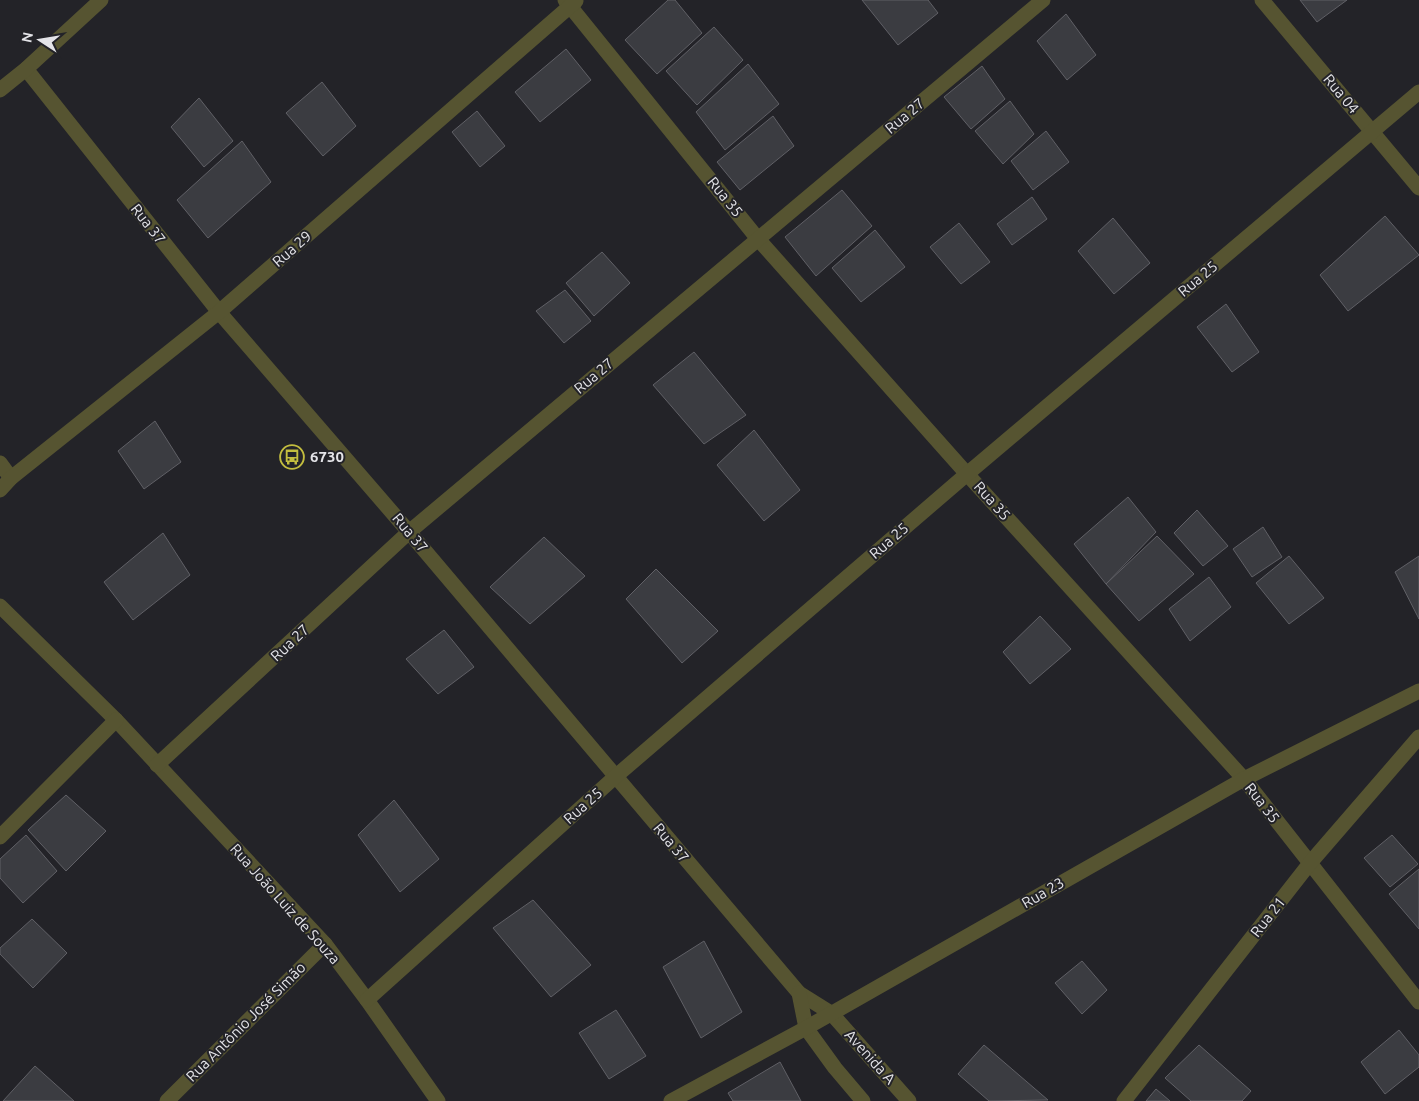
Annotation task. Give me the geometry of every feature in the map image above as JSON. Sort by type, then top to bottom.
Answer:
[{"type":"street","points":[[0,90],[26,69],[101,0]]},
{"type":"street","name":"Rua 27","points":[[157,766],[409,532],[1043,0]]},
{"type":"street","name":"Rua 04","points":[[1262,0],[1419,188]]},
{"type":"street","name":"Rua 35","points":[[571,2],[758,239],[967,474],[1244,779],[1419,1002]]},
{"type":"street","name":"Rua 29","points":[[0,490],[11,478],[218,312],[571,2]]},
{"type":"street","name":"Rua 37","points":[[26,69],[218,312],[409,532],[799,993],[831,1013]]},
{"type":"street","name":"Rua 25","points":[[367,1000],[615,777],[967,474],[1419,92]]},
{"type":"street","points":[[0,464],[11,478]]},
{"type":"street","name":"Rua João Luiz de Souza","points":[[0,606],[116,720],[325,944],[438,1101]]},
{"type":"street","name":"Rua 23","points":[[671,1101],[806,1028],[1244,779],[1419,692]]},
{"type":"street","points":[[0,837],[116,720]]},
{"type":"street","name":"Rua 21","points":[[1124,1101],[1310,863],[1419,738]]},
{"type":"street","name":"Rua Antônio José Simão","points":[[167,1101],[325,944]]},
{"type":"street","name":"Rua 37","points":[[799,993],[806,1028]]},
{"type":"street","name":"Avenida A","points":[[831,1013],[909,1101]]},
{"type":"street","name":"Avenida A","points":[[806,1028],[835,1068],[863,1101]]},
{"type":"building","points":[[668,0],[675,0],[702,33],[657,74],[625,40]]},
{"type":"building","points":[[862,0],[928,0],[938,13],[898,45]]},
{"type":"building","points":[[1300,0],[1347,0],[1317,22]]},
{"type":"building","points":[[1066,14],[1096,55],[1067,80],[1037,41]]},
{"type":"building","points":[[714,27],[743,60],[697,105],[666,71]]},
{"type":"building","points":[[566,49],[591,80],[540,122],[515,92]]},
{"type":"building","points":[[748,64],[779,104],[725,150],[696,112]]},
{"type":"building","points":[[982,66],[1005,99],[971,129],[944,97]]},
{"type":"building","points":[[322,82],[356,126],[323,156],[286,113]]},
{"type":"building","points":[[199,98],[233,141],[204,167],[171,127]]},
{"type":"building","points":[[1010,101],[1034,134],[1003,164],[975,131]]},
{"type":"building","points":[[477,111],[505,146],[480,167],[452,132]]},
{"type":"building","points":[[773,116],[794,146],[740,190],[717,162]]},
{"type":"building","points":[[1046,131],[1069,162],[1033,190],[1011,161]]},
{"type":"building","points":[[242,141],[271,182],[208,238],[177,200]]},
{"type":"building","points":[[842,190],[872,226],[816,276],[785,237]]},
{"type":"building","points":[[1032,197],[1047,219],[1012,245],[997,224]]},
{"type":"building","points":[[1385,216],[1419,255],[1348,311],[1320,275]]},
{"type":"building","points":[[1113,218],[1150,263],[1114,294],[1078,251]]},
{"type":"building","points":[[959,223],[990,262],[961,284],[930,247]]},
{"type":"building","points":[[875,230],[905,267],[861,302],[832,268]]},
{"type":"building","points":[[602,252],[630,283],[594,316],[566,283]]},
{"type":"building","points":[[565,290],[591,321],[564,343],[536,311]]},
{"type":"building","points":[[1226,304],[1259,352],[1232,372],[1197,327]]},
{"type":"building","points":[[694,352],[746,415],[704,444],[653,385]]},
{"type":"building","points":[[155,421],[181,462],[144,489],[118,451]]},
{"type":"building","points":[[754,430],[800,490],[764,521],[717,465]]},
{"type":"building","points":[[1128,497],[1156,532],[1106,584],[1074,544]]},
{"type":"building","points":[[1197,510],[1228,546],[1203,566],[1174,533]]},
{"type":"building","points":[[1263,527],[1282,557],[1252,577],[1233,549]]},
{"type":"building","points":[[163,533],[190,575],[133,620],[104,582]]},
{"type":"building","points":[[1157,536],[1194,574],[1139,621],[1106,584]]},
{"type":"building","points":[[544,537],[585,576],[530,624],[490,587]]},
{"type":"building","points":[[1289,556],[1324,598],[1289,624],[1256,583]]},
{"type":"building","points":[[1419,556],[1419,619],[1395,572]]},
{"type":"building","points":[[656,569],[718,631],[682,663],[626,599]]},
{"type":"building","points":[[1209,577],[1231,607],[1190,641],[1169,609]]},
{"type":"building","points":[[1040,616],[1071,649],[1030,684],[1003,652]]},
{"type":"building","points":[[444,630],[474,667],[438,694],[406,659]]},
{"type":"building","points":[[66,795],[106,831],[66,871],[28,830]]},
{"type":"building","points":[[394,800],[439,859],[400,892],[358,835]]},
{"type":"building","points":[[26,835],[57,871],[23,903],[0,878],[0,859]]},
{"type":"building","points":[[1392,835],[1418,864],[1390,887],[1364,858]]},
{"type":"building","points":[[1419,869],[1419,929],[1389,894]]},
{"type":"building","points":[[533,900],[591,965],[551,997],[493,928]]},
{"type":"building","points":[[32,919],[67,953],[33,988],[0,954],[0,948]]},
{"type":"building","points":[[704,941],[742,1012],[701,1038],[663,967]]},
{"type":"building","points":[[1082,961],[1107,990],[1082,1014],[1055,983]]},
{"type":"building","points":[[616,1010],[646,1056],[609,1079],[579,1033]]},
{"type":"building","points":[[1399,1030],[1419,1055],[1419,1067],[1385,1094],[1361,1062]]},
{"type":"building","points":[[984,1045],[1048,1100],[989,1101],[958,1074]]},
{"type":"building","points":[[1199,1045],[1251,1091],[1242,1101],[1191,1101],[1165,1078]]},
{"type":"building","points":[[780,1062],[801,1101],[733,1101],[728,1093]]},
{"type":"building","points":[[35,1066],[74,1101],[3,1101]]},
{"type":"building","points":[[1156,1089],[1170,1101],[1146,1101]]},
{"type":"place","name":"6730","points":[[292,457]]}]
